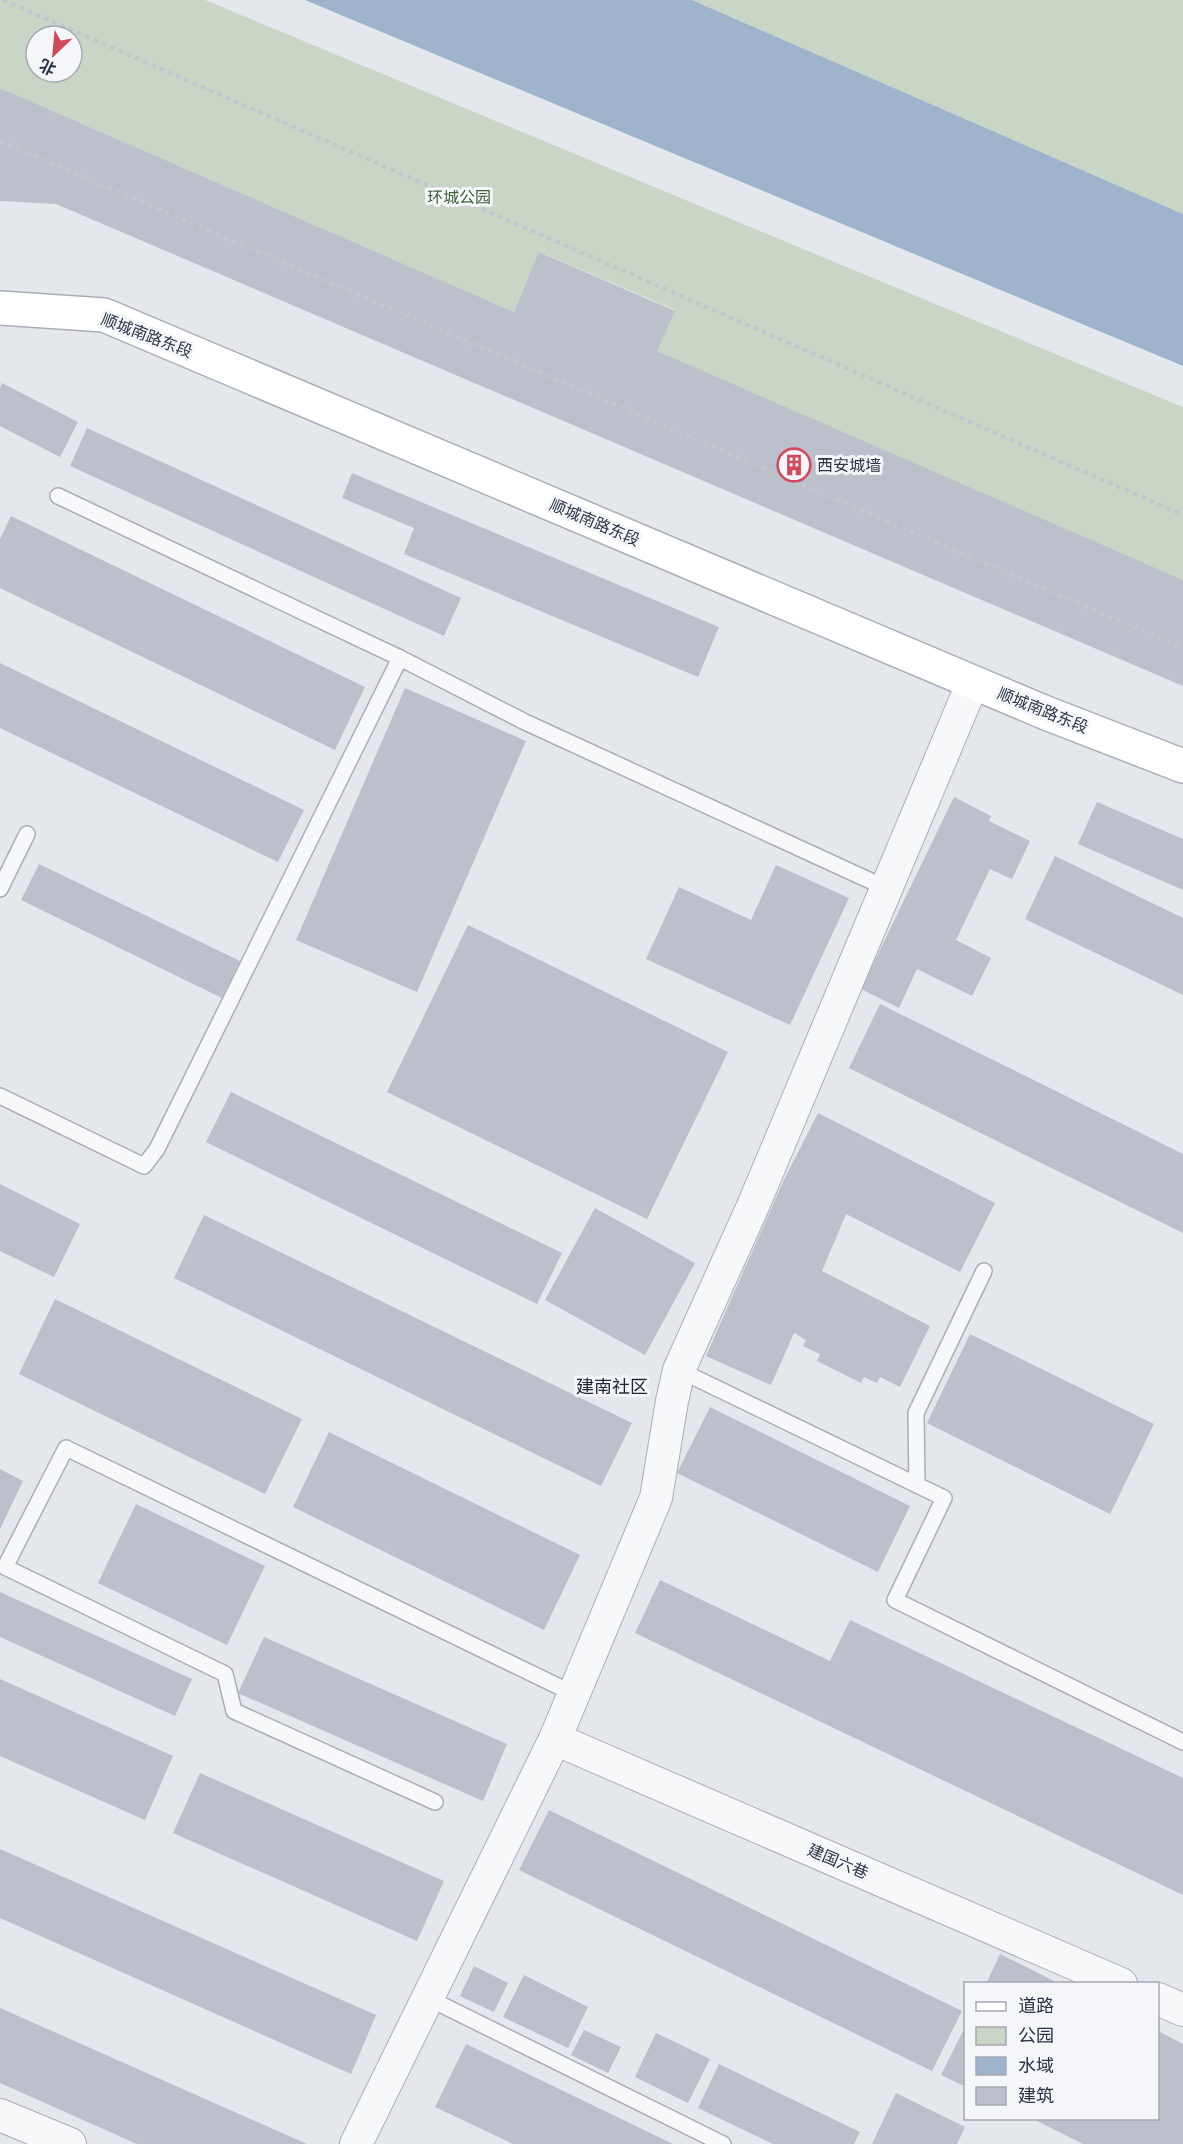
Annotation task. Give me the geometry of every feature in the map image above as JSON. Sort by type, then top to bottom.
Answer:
[{"type":"street","name":"顺城南路东段","points":[[0,308],[104,315],[973,682],[1183,766]]},
{"type":"street","points":[[356,2144],[555,1739],[574,1694],[656,1498],[679,1370],[753,1206],[973,682]]},
{"type":"street","name":"建国六巷","points":[[555,1739],[1119,1982]]},
{"type":"street","points":[[1159,1999],[1183,2010]]},
{"type":"street","points":[[0,2115],[70,2144]]},
{"type":"lane","points":[[58,496],[399,658],[525,722],[886,888]]},
{"type":"lane","points":[[0,1096],[144,1166],[157,1149],[399,658]]},
{"type":"lane","points":[[0,889],[27,834]]},
{"type":"lane","points":[[917,1485],[916,1413],[984,1271]]},
{"type":"lane","points":[[679,1370],[944,1498],[895,1600],[1183,1742]]},
{"type":"lane","points":[[435,1802],[234,1711],[225,1674],[5,1567],[66,1448],[574,1694]]},
{"type":"lane","points":[[428,1998],[723,2144]]},
{"type":"path","points":[[3,0],[1183,513]]},
{"type":"path","points":[[0,141],[1183,648]]},
{"type":"green space","name":"环城公园","points":[[0,0],[205,0],[1183,407],[1183,580],[644,356],[675,310],[540,252],[514,312],[0,88]]},
{"type":"green space","points":[[692,0],[1183,0],[1183,214]]},
{"type":"water","points":[[305,0],[692,0],[1183,214],[1183,366]]},
{"type":"building","name":"西安城墙","points":[[0,88],[514,312],[539,252],[675,311],[657,351],[1183,580],[1183,686],[56,204],[0,201]]},
{"type":"building","points":[[2,383],[78,422],[60,457],[0,426]]},
{"type":"building","points":[[87,428],[461,598],[444,636],[70,466]]},
{"type":"building","points":[[352,473],[719,627],[698,677],[404,554],[414,528],[342,498]]},
{"type":"building","points":[[11,516],[365,687],[335,750],[0,588],[0,539]]},
{"type":"building","points":[[0,663],[304,810],[278,862],[0,728]]},
{"type":"building","points":[[405,688],[526,741],[417,992],[296,940]]},
{"type":"building","points":[[954,797],[991,816],[989,821],[1030,841],[1012,879],[990,869],[956,940],[991,958],[972,996],[917,969],[899,1008],[861,989]]},
{"type":"building","points":[[1097,802],[1183,839],[1183,890],[1078,844]]},
{"type":"building","points":[[1055,856],[1183,918],[1183,995],[1025,919]]},
{"type":"building","points":[[39,864],[240,961],[222,998],[21,900]]},
{"type":"building","points":[[776,865],[849,898],[790,1025],[646,959],[679,887],[751,920]]},
{"type":"building","points":[[468,925],[728,1052],[647,1219],[387,1092]]},
{"type":"building","points":[[880,1004],[1183,1154],[1183,1233],[849,1068]]},
{"type":"building","points":[[231,1092],[562,1253],[537,1304],[206,1142]]},
{"type":"building","points":[[818,1113],[995,1203],[960,1272],[846,1214],[822,1271],[930,1326],[900,1387],[880,1377],[877,1383],[864,1377],[861,1383],[817,1361],[820,1354],[803,1346],[806,1340],[794,1333],[771,1385],[706,1356],[783,1182]]},
{"type":"building","points":[[0,1184],[80,1224],[54,1277],[0,1251]]},
{"type":"building","points":[[595,1208],[695,1263],[645,1355],[545,1300]]},
{"type":"building","points":[[204,1215],[632,1423],[601,1486],[174,1278]]},
{"type":"building","points":[[55,1299],[302,1419],[265,1494],[19,1374]]},
{"type":"building","points":[[970,1334],[1154,1424],[1110,1514],[927,1423]]},
{"type":"building","points":[[710,1407],[910,1506],[878,1572],[677,1473]]},
{"type":"building","points":[[329,1432],[580,1555],[544,1630],[293,1507]]},
{"type":"building","points":[[0,1469],[23,1481],[0,1529]]},
{"type":"building","points":[[136,1504],[265,1566],[227,1645],[98,1583]]},
{"type":"building","points":[[660,1580],[830,1661],[850,1620],[1183,1778],[1183,1895],[635,1633]]},
{"type":"building","points":[[0,1592],[192,1679],[175,1716],[0,1637]]},
{"type":"building","points":[[264,1637],[507,1744],[483,1801],[238,1693]]},
{"type":"building","points":[[0,1679],[173,1756],[145,1820],[0,1756]]},
{"type":"building","points":[[200,1773],[444,1881],[417,1941],[173,1833]]},
{"type":"building","points":[[549,1810],[962,2011],[932,2071],[519,1870]]},
{"type":"building","points":[[0,1849],[376,2015],[351,2074],[0,1918]]},
{"type":"building","points":[[1000,1954],[1056,1982],[987,1982]]},
{"type":"building","points":[[474,1966],[508,1983],[494,2012],[460,1996]]},
{"type":"building","points":[[524,1975],[588,2007],[568,2048],[503,2017]]},
{"type":"building","points":[[0,2008],[307,2144],[137,2144],[0,2083]]},
{"type":"building","points":[[964,2029],[964,2086],[941,2075]]},
{"type":"building","points":[[584,2030],[621,2047],[608,2073],[571,2055]]},
{"type":"building","points":[[1159,2032],[1183,2044],[1183,2144],[1083,2144],[1035,2120],[1159,2120]]},
{"type":"building","points":[[656,2033],[710,2059],[688,2103],[635,2077]]},
{"type":"building","points":[[466,2044],[673,2144],[513,2144],[435,2107]]},
{"type":"building","points":[[719,2064],[860,2132],[854,2144],[773,2144],[698,2108]]},
{"type":"building","points":[[896,2093],[965,2127],[957,2144],[872,2144]]},
{"type":"place","name":"西安城墙","points":[[794,465]]},
{"type":"district","name":"建南社区","points":[[612,1387]]}]
